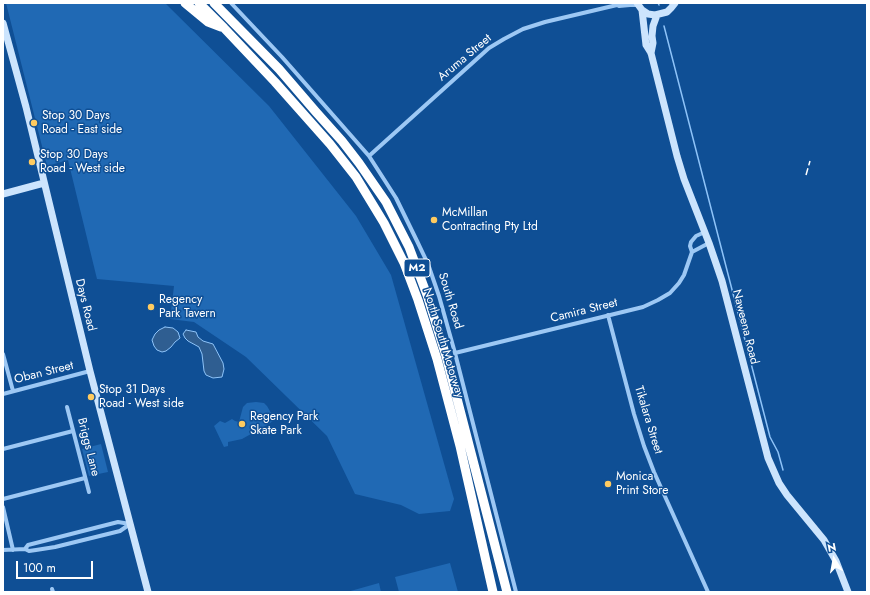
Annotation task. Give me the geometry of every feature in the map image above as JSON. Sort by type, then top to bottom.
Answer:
[{"type":"highway","points":[[185,3],[208,22],[224,28]]},
{"type":"highway","name":"North South Motorway","points":[[199,3],[275,82],[325,138],[352,172],[384,223],[404,263],[418,300],[437,359],[460,446],[493,590]]},
{"type":"highway","name":"North South Motorway","points":[[214,3],[221,7],[279,69],[342,141],[386,202],[409,247],[427,295],[446,356],[507,592]]},
{"type":"street","name":"South Road","points":[[231,3],[282,57],[369,156],[396,198],[417,241],[428,264],[439,296],[516,592]]},
{"type":"street","points":[[639,6],[648,14],[658,15],[667,12],[675,3]]},
{"type":"street","name":"Aruma Street","points":[[369,156],[489,48],[504,39],[523,29],[545,22],[617,4],[619,6],[639,6]]},
{"type":"street","name":"Naweena Road","points":[[639,6],[646,45],[651,53],[683,174],[722,282],[773,472],[787,495],[824,540],[836,562],[848,592]]},
{"type":"street","name":"Naweena Road","points":[[651,53],[653,44],[653,26],[658,15]]},
{"type":"street","name":"Days Road","points":[[3,23],[4,33],[26,107],[90,371],[148,592]]},
{"type":"street","points":[[3,194],[44,183]]},
{"type":"street","name":"Camira Street","points":[[455,353],[643,307],[658,300],[670,293],[679,283],[684,275],[692,252],[690,246],[691,242],[696,236],[704,232]]},
{"type":"street","points":[[692,252],[709,243]]},
{"type":"street","name":"Tikalara Street","points":[[608,315],[644,446],[654,472],[708,592]]},
{"type":"street","points":[[3,354],[13,391]]},
{"type":"street","name":"Oban Street","points":[[3,394],[90,371]]},
{"type":"street","name":"Briggs Lane","points":[[67,407],[89,492]]},
{"type":"street","points":[[3,449],[73,431]]},
{"type":"street","points":[[3,499],[85,478]]},
{"type":"street","points":[[3,508],[13,550]]},
{"type":"street","points":[[25,549],[28,545],[118,522],[130,524]]},
{"type":"street","points":[[3,550],[25,549],[30,551],[42,549],[120,530],[130,524]]},
{"type":"street","points":[[104,526],[106,531],[105,534]]},
{"type":"shaded area","points":[[6,3],[165,3],[269,106],[356,216],[391,275],[454,499],[450,511],[419,514],[401,505],[355,494],[327,436],[246,357],[194,322],[170,319],[174,286],[97,279],[68,160],[47,166]]},
{"type":"shaded area","points":[[165,327],[173,328],[178,332],[180,338],[166,351],[162,352],[157,350],[152,340],[159,330]]},
{"type":"shaded area","points":[[186,330],[196,332],[198,337],[203,341],[213,344],[223,363],[224,369],[222,377],[213,378],[206,375],[204,371],[202,354],[199,347],[185,338],[183,334]]},
{"type":"shaded area","name":"Regency Park Skate Park","points":[[247,403],[264,403],[267,406],[273,421],[242,439],[228,442],[228,446],[224,447],[214,426],[220,421],[225,423],[232,419],[239,422],[243,407]]},
{"type":"shaded area","points":[[101,444],[108,472],[89,476],[82,449]]},
{"type":"shaded area","points":[[450,563],[458,592],[399,592],[395,577]]},
{"type":"shaded area","points":[[379,583],[381,592],[347,592]]},
{"type":"waterway","points":[[664,26],[770,437],[778,452],[783,470]]},
{"type":"railway","points":[[806,175],[810,161]]},
{"type":"place","name":"Stop 30 Days Road - East side","points":[[34,123]]},
{"type":"place","name":"Stop 30 Days Road - West side","points":[[32,162]]},
{"type":"place","name":"McMillan Contracting Pty Ltd","points":[[434,220]]},
{"type":"place","name":"Regency Park Tavern","points":[[151,307]]},
{"type":"place","name":"Stop 31 Days Road - West side","points":[[91,397]]},
{"type":"place","name":"Regency Park Skate Park","points":[[242,424]]},
{"type":"place","name":"Monica Print Store","points":[[608,484]]}]
